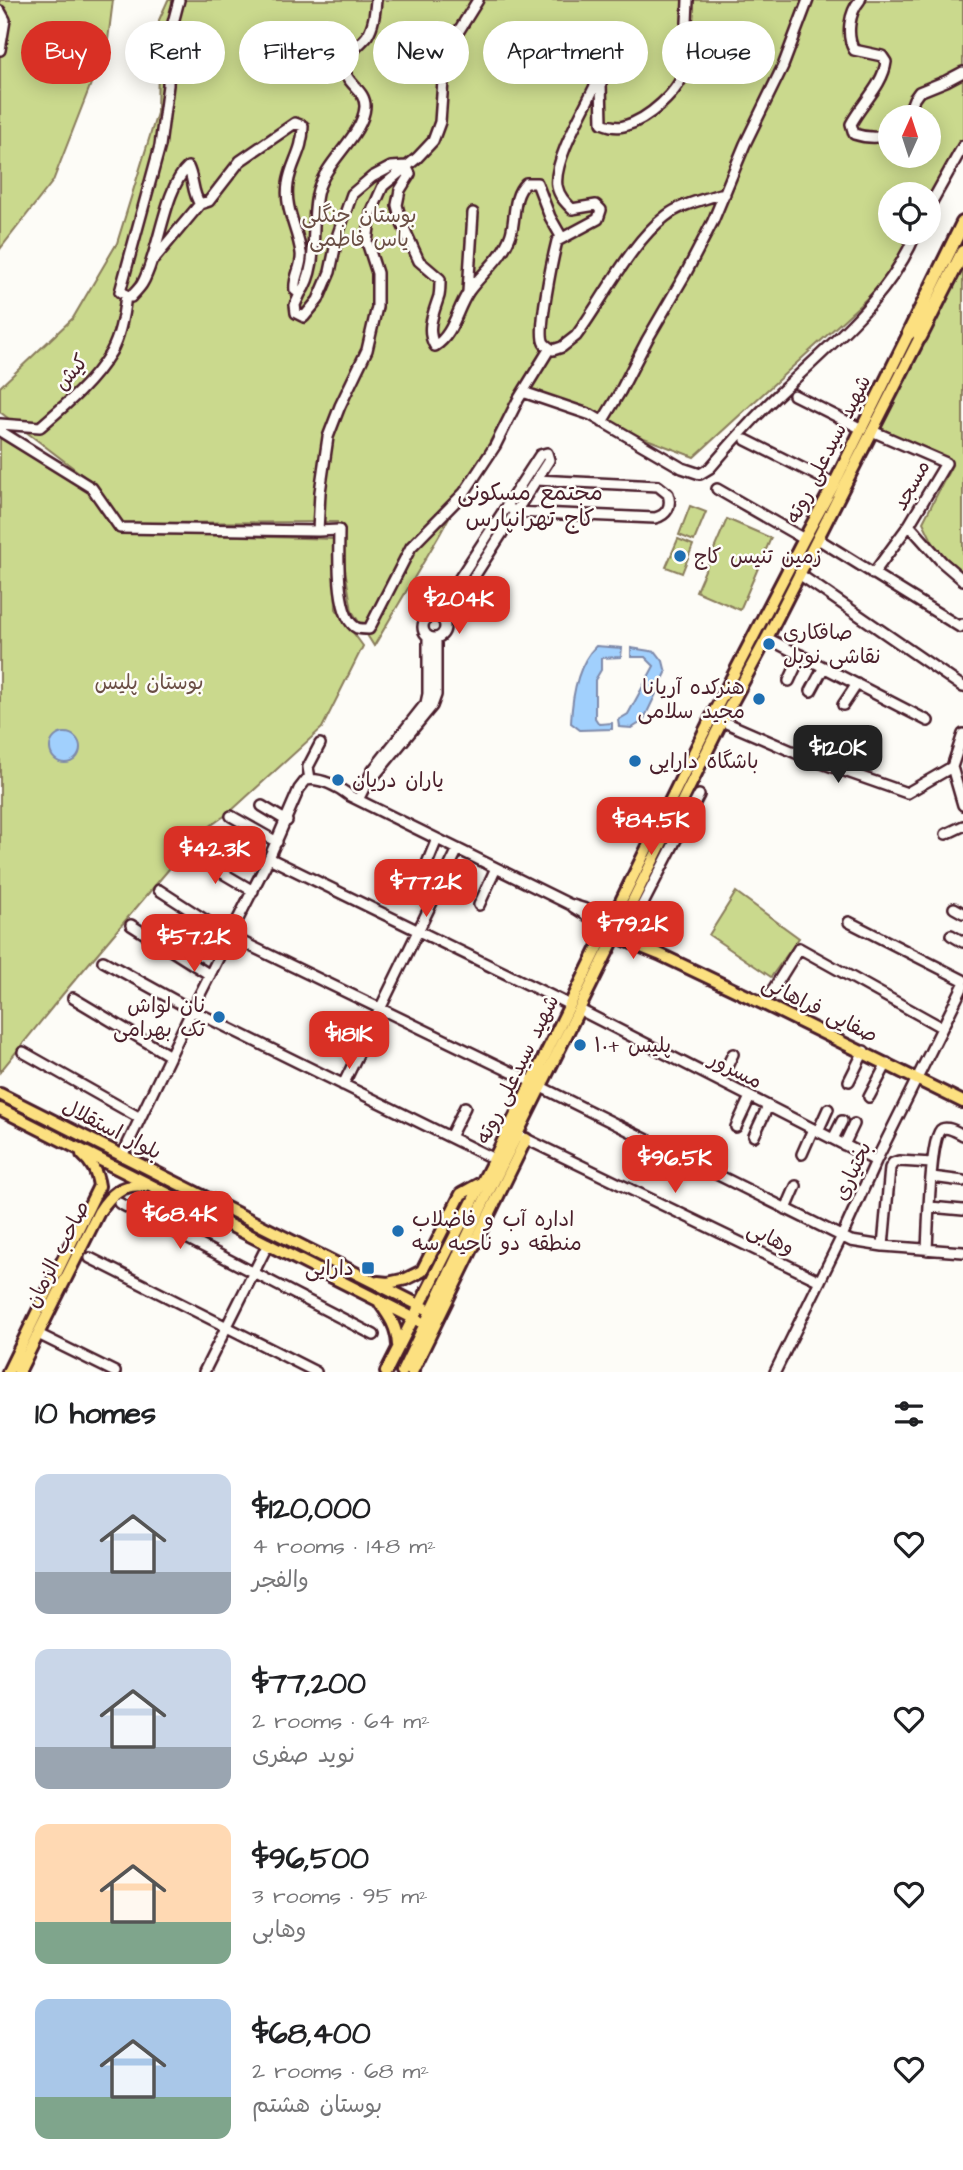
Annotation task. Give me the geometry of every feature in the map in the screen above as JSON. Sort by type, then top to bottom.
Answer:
[{"type":"highway","points":[[915,335],[963,223]]},
{"type":"highway","points":[[915,335],[963,252]]},
{"type":"main road","name":"شهید سیدعلی روته","points":[[402,1372],[536,1084],[818,539],[867,430],[915,335]]},
{"type":"main road","name":"شهید سیدعلی روته","points":[[617,932],[612,917],[711,718],[804,538],[867,430]]},
{"type":"main road","name":"صفایی فراهانی","points":[[617,932],[963,1101]]},
{"type":"main road","name":"شهید سیدعلی روته","points":[[498,1161],[522,1136],[536,1084]]},
{"type":"main road","name":"بلوار استقلال","points":[[0,1094],[431,1312]]},
{"type":"main road","name":"بلوار استقلال","points":[[0,1110],[425,1325]]},
{"type":"main road","points":[[412,1372],[489,1213],[522,1136]]},
{"type":"main road","name":"صاحب الزمان","points":[[8,1372],[99,1186],[90,1162],[76,1147]]},
{"type":"main road","points":[[99,1186],[104,1182],[109,1185],[114,1200]]},
{"type":"main road","name":"صاحب الزمان","points":[[19,1372],[99,1212],[114,1200],[121,1188],[134,1184],[153,1187]]},
{"type":"main road","name":"شهید سیدعلی روته","points":[[386,1372],[447,1252],[486,1187]]},
{"type":"main road","points":[[368,1281],[388,1283],[406,1279],[422,1271],[461,1194],[486,1187],[489,1213]]},
{"type":"main road","points":[[245,1233],[257,1231],[251,1220]]},
{"type":"main road","points":[[268,1244],[274,1232]]},
{"type":"main road","points":[[427,1264],[447,1252]]},
{"type":"main road","points":[[376,1298],[393,1320],[401,1351],[410,1354],[424,1346]]},
{"type":"street","name":"کیش","points":[[0,424],[40,427],[78,394],[112,351],[124,312],[126,295],[120,292],[160,146],[168,85],[169,38],[179,0]]},
{"type":"street","points":[[376,0],[375,17],[368,34],[345,64],[346,75],[364,96],[365,107],[361,122],[335,157],[319,188],[315,206],[311,269],[295,305],[296,313],[304,317],[318,300],[330,272],[338,234],[352,194],[372,177],[391,167],[406,166]]},
{"type":"street","points":[[318,531],[320,492],[328,437],[367,350],[377,307],[377,272],[367,242],[371,213],[383,186],[433,141],[440,122],[445,53],[478,0]]},
{"type":"street","points":[[688,0],[683,79],[661,104],[625,126],[612,127],[602,123],[601,83],[594,88],[561,159],[557,177],[563,200],[572,208],[596,205],[601,210],[598,219],[556,241],[542,340],[553,349],[562,347],[576,336],[640,242],[667,214],[725,194]]},
{"type":"street","points":[[602,422],[686,273],[725,194],[745,144],[783,66],[808,0]]},
{"type":"street","points":[[860,0],[853,8],[850,42],[854,50],[882,56],[886,62],[885,70],[851,124],[854,134],[878,137]]},
{"type":"street","points":[[0,11],[5,20],[0,50]]},
{"type":"street","points":[[912,105],[919,92],[963,72]]},
{"type":"street","points":[[149,264],[200,204],[209,201],[240,160],[295,123],[303,126],[303,141],[288,180],[286,199],[302,257],[293,281],[295,290],[300,293]]},
{"type":"street","points":[[941,185],[963,146]]},
{"type":"street","points":[[406,166],[410,174],[400,190],[397,205],[402,224],[419,261],[440,279],[440,295],[433,308],[430,327],[431,340],[435,346],[445,340],[468,292],[502,253],[511,234],[519,190],[526,183],[537,183],[550,217],[562,238]]},
{"type":"street","points":[[126,295],[131,297],[142,284],[170,200],[183,171],[188,167],[194,196],[200,204]]},
{"type":"street","points":[[468,292],[474,213]]},
{"type":"street","points":[[523,392],[565,405],[602,422],[682,468],[700,474],[710,468],[782,390],[869,307],[899,267],[911,245]]},
{"type":"street","points":[[0,431],[92,488],[120,528],[339,530],[338,576],[347,617],[357,628],[369,629],[411,547],[464,494],[495,446],[550,348]]},
{"type":"street","points":[[794,395],[867,430]]},
{"type":"street","name":"مسجد","points":[[867,430],[946,463],[909,525],[942,562],[963,580]]},
{"type":"street","points":[[746,440],[834,484]]},
{"type":"street","points":[[432,637],[444,633],[445,622],[511,509],[540,454],[545,452],[550,458],[536,480],[511,509],[436,616]]},
{"type":"street","points":[[511,509],[655,518],[669,507],[668,494],[658,486],[536,480]]},
{"type":"street","points":[[717,489],[804,538]]},
{"type":"street","points":[[873,574],[909,525]]},
{"type":"street","points":[[818,539],[962,626]]},
{"type":"street","points":[[799,574],[963,687]]},
{"type":"street","points":[[354,798],[426,703],[432,637],[424,629],[424,623],[430,617],[436,616],[445,622]]},
{"type":"street","points":[[767,638],[928,721]]},
{"type":"street","points":[[789,681],[801,655]]},
{"type":"street","points":[[811,691],[824,667]]},
{"type":"street","points":[[844,705],[857,684]]},
{"type":"street","points":[[722,721],[810,759],[907,793],[952,767]]},
{"type":"street","points":[[963,734],[952,767],[963,805]]},
{"type":"street","points":[[310,779],[308,767],[320,744]]},
{"type":"street","points":[[122,1156],[191,1010],[270,858],[299,789],[306,780],[315,778],[344,791],[569,904],[612,917]]},
{"type":"street","points":[[294,804],[309,786],[316,785],[354,798]]},
{"type":"street","points":[[569,904],[576,911],[617,932],[699,795]]},
{"type":"street","points":[[262,806],[287,821]]},
{"type":"street","points":[[231,816],[277,842]]},
{"type":"street","points":[[946,834],[963,826]]},
{"type":"street","points":[[424,871],[438,839]]},
{"type":"street","points":[[343,1085],[458,849]]},
{"type":"street","points":[[192,855],[253,891]]},
{"type":"street","name":"مسرور","points":[[270,858],[575,1007],[876,1161]]},
{"type":"street","points":[[479,905],[496,868]]},
{"type":"street","points":[[159,890],[230,936],[851,1241],[963,1252]]},
{"type":"street","points":[[849,922],[963,980]]},
{"type":"street","points":[[131,925],[210,975]]},
{"type":"street","points":[[951,935],[963,942]]},
{"type":"street","points":[[764,1004],[799,948],[941,1027]]},
{"type":"street","points":[[103,961],[191,1010],[498,1161]]},
{"type":"street","name":"بختیاری","points":[[775,1372],[963,986]]},
{"type":"street","points":[[74,998],[170,1056]]},
{"type":"street","points":[[849,1081],[864,1051]]},
{"type":"street","points":[[23,1052],[140,1118]]},
{"type":"street","points":[[720,1081],[733,1054]]},
{"type":"street","points":[[869,1097],[887,1063]]},
{"type":"street","points":[[736,1127],[750,1097]]},
{"type":"street","points":[[754,1136],[768,1106]]},
{"type":"street","points":[[450,1137],[465,1107]]},
{"type":"street","points":[[802,1154],[828,1109]]},
{"type":"street","points":[[833,1139],[842,1121]]},
{"type":"street","points":[[844,1145],[854,1124]]},
{"type":"street","points":[[927,1250],[932,1163],[937,1134],[942,1129],[949,1129],[963,1135]]},
{"type":"street","name":"وهابی","points":[[522,1136],[820,1282]]},
{"type":"street","points":[[883,1246],[890,1168],[893,1163],[899,1161],[932,1163]]},
{"type":"street","points":[[932,1177],[963,1181]]},
{"type":"street","points":[[786,1209],[796,1186]]},
{"type":"street","points":[[114,1200],[374,1335]]},
{"type":"street","points":[[930,1207],[963,1210]]},
{"type":"street","points":[[204,1372],[268,1244]]},
{"type":"street","points":[[90,1258],[316,1372]]},
{"type":"street","points":[[38,1334],[115,1372]]},
{"type":"green space","points":[[0,0],[113,0],[110,21],[21,21],[21,84],[91,84],[53,181],[0,249]]},
{"type":"green space","name":"بوستان جنگلی یاس فاطمی","points":[[168,0],[963,0],[963,151],[941,192],[941,182],[878,182],[878,245],[914,245],[907,258],[860,305],[694,457],[518,390],[440,534],[374,646],[352,611],[337,522],[123,523],[97,486],[0,412],[0,387],[73,318],[117,243],[157,113],[158,84],[225,84],[225,21],[159,21]]},
{"type":"green space","points":[[963,267],[963,572],[936,549],[923,522],[952,465],[881,428]]},
{"type":"green space","name":"بوستان پلیس","points":[[0,437],[91,490],[116,532],[334,539],[336,609],[363,646],[322,728],[186,849],[0,1072]]},
{"type":"green space","name":"زمین تنیس کاج","points":[[690,506],[706,512],[694,541],[679,535]]},
{"type":"green space","points":[[727,519],[771,538],[740,610],[696,591]]},
{"type":"green space","name":"زمین تنیس کاج","points":[[678,539],[693,545],[682,573],[666,567]]},
{"type":"green space","points":[[736,892],[799,938],[771,977],[709,935]]},
{"type":"water","points":[[596,646],[622,648],[621,657],[601,658],[601,670],[595,680],[595,718],[599,724],[612,723],[612,729],[580,730],[571,723],[574,692],[584,662]]},
{"type":"water","points":[[631,648],[656,652],[663,661],[666,673],[643,721],[632,728],[619,727],[618,720],[628,714],[654,666],[645,657],[631,657]]},
{"type":"water","points":[[65,733],[75,738],[80,748],[75,758],[65,763],[55,758],[50,748],[55,738]]},
{"type":"place","name":"زمین تنیس کاج","points":[[680,556]]},
{"type":"place","name":"صافکاری نقاشی نوبل","points":[[769,644]]},
{"type":"place","name":"هنرکده آریانا مجید سلامی","points":[[759,699]]},
{"type":"place","name":"باشگاه دارایی","points":[[635,761]]},
{"type":"place","name":"یاران دریان","points":[[338,780]]},
{"type":"place","name":"نان‌ لواش‌ تک‌ بهرامی","points":[[219,1017]]},
{"type":"place","name":"پلیس +۱۰","points":[[580,1045]]},
{"type":"place","name":"اداره آب و فاضلاب منطقه دو ناحیه سه","points":[[398,1231]]},
{"type":"place","name":"دارایی","points":[[368,1268]]},
{"type":"district","name":"مجتمع مسکونی کاج تهرانپارس","points":[[530,505]]}]
